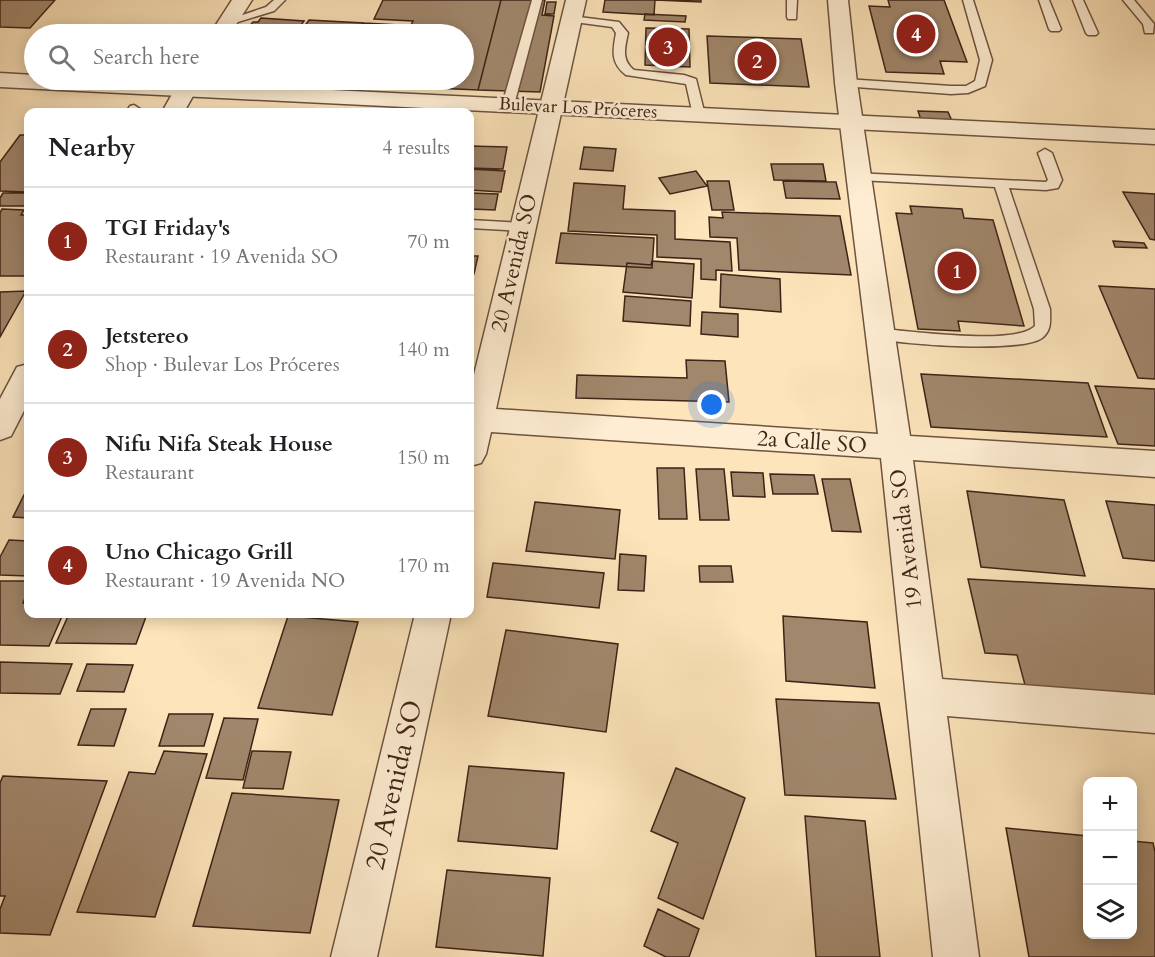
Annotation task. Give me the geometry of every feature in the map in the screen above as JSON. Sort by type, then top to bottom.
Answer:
[{"type":"street","points":[[227,24],[242,0]]},
{"type":"street","name":"19 Avenida SO","points":[[838,0],[846,83],[896,447],[956,957]]},
{"type":"street","name":"20 Avenida SO","points":[[474,416],[522,227],[539,121],[574,10]]},
{"type":"street","name":"Bulevar Los Próceres","points":[[0,80],[24,81]]},
{"type":"street","points":[[175,108],[185,90]]},
{"type":"street","name":"Bulevar Los Próceres","points":[[268,90],[508,105],[539,121],[580,131]]},
{"type":"street","name":"Bulevar Los Próceres","points":[[539,121],[699,115],[855,147],[1155,137]]},
{"type":"street","name":"Bulevar Los Próceres","points":[[616,133],[855,147],[1155,158]]},
{"type":"street","points":[[0,428],[19,387]]},
{"type":"street","name":"2a Calle SO","points":[[474,420],[1155,464]]},
{"type":"street","name":"20 Avenida SO","points":[[354,957],[432,618]]},
{"type":"street","points":[[925,696],[1155,714]]},
{"type":"lane","points":[[234,24],[270,9],[280,0]]},
{"type":"lane","points":[[508,105],[537,0]]},
{"type":"lane","points":[[792,0],[792,17]]},
{"type":"lane","points":[[846,83],[951,90],[968,89],[981,83],[986,60],[968,0]]},
{"type":"lane","points":[[1044,0],[1055,29]]},
{"type":"lane","points":[[1078,0],[1092,33]]},
{"type":"lane","points":[[1128,0],[1148,24],[1149,31]]},
{"type":"lane","points":[[574,10],[615,24],[622,33],[619,59],[626,69],[645,77],[681,76],[692,82],[699,115]]},
{"type":"lane","points":[[855,147],[1001,184],[1053,185],[1055,180],[1045,153]]},
{"type":"lane","points":[[882,334],[988,340],[1019,339],[1036,335],[1043,327],[1042,309],[1001,184]]},
{"type":"lane","points":[[474,224],[522,227]]},
{"type":"building","points":[[0,0],[55,0],[34,24],[24,24],[24,28],[0,27]]},
{"type":"building","points":[[383,0],[501,0],[478,90],[474,90],[474,24],[412,24],[413,21],[374,19]]},
{"type":"building","points":[[501,0],[545,0],[542,15],[554,16],[540,92],[478,90]]},
{"type":"building","points":[[605,0],[655,0],[654,15],[603,12]]},
{"type":"building","points":[[655,0],[701,0],[701,2]]},
{"type":"building","points":[[888,0],[944,0],[967,62],[940,61],[944,74],[886,72],[869,6],[890,7]]},
{"type":"building","points":[[547,2],[556,2],[554,14],[545,14]]},
{"type":"building","points":[[645,14],[686,16],[685,22],[644,20]]},
{"type":"building","points":[[261,18],[304,21],[302,24],[251,24],[258,22]]},
{"type":"building","points":[[309,20],[363,23],[362,24],[306,24]]},
{"type":"building","points":[[646,28],[689,29],[690,67],[645,65]]},
{"type":"building","points":[[707,36],[801,39],[809,87],[710,83]]},
{"type":"building","points":[[918,111],[948,112],[952,121],[921,120]]},
{"type":"building","points":[[20,135],[24,135],[24,192],[0,191],[0,162]]},
{"type":"building","points":[[474,146],[507,147],[503,169],[474,168]]},
{"type":"building","points":[[584,147],[616,149],[613,171],[580,169]]},
{"type":"building","points":[[771,164],[823,164],[826,181],[774,180]]},
{"type":"building","points":[[474,169],[505,171],[501,192],[474,190]]},
{"type":"building","points":[[696,171],[707,186],[670,194],[659,178]]},
{"type":"building","points":[[707,181],[729,181],[734,210],[712,210]]},
{"type":"building","points":[[783,181],[836,182],[840,199],[786,198]]},
{"type":"building","points":[[574,183],[625,186],[623,209],[675,211],[675,239],[730,242],[732,271],[716,270],[716,280],[701,279],[701,259],[657,257],[657,235],[568,231]]},
{"type":"building","points":[[1123,192],[1155,194],[1155,240],[1150,239]]},
{"type":"building","points":[[3,193],[24,193],[24,206],[0,206]]},
{"type":"building","points":[[474,193],[498,194],[495,210],[474,209]]},
{"type":"building","points":[[910,206],[962,209],[964,218],[993,220],[1024,326],[958,321],[960,331],[918,329],[896,213],[912,214]]},
{"type":"building","points":[[2,209],[24,210],[21,215],[24,215],[24,276],[0,276],[0,213]]},
{"type":"building","points":[[722,212],[840,216],[851,275],[739,270],[737,238],[710,237],[709,217],[723,218]]},
{"type":"building","points":[[561,233],[654,238],[652,268],[556,263]]},
{"type":"building","points":[[1113,241],[1144,243],[1147,248],[1115,247]]},
{"type":"building","points":[[474,256],[478,256],[474,274]]},
{"type":"building","points":[[652,261],[694,264],[692,298],[623,292],[627,263],[651,265]]},
{"type":"building","points":[[721,274],[780,279],[781,312],[720,307]]},
{"type":"building","points":[[1099,286],[1155,289],[1155,379],[1138,378]]},
{"type":"building","points":[[24,291],[0,337],[0,292]]},
{"type":"building","points":[[625,296],[691,301],[690,326],[623,321]]},
{"type":"building","points":[[702,312],[738,314],[738,337],[701,334]]},
{"type":"building","points":[[686,360],[725,361],[729,402],[576,398],[577,375],[687,378]]},
{"type":"building","points":[[921,374],[1088,383],[1107,437],[931,427]]},
{"type":"building","points":[[1095,386],[1155,389],[1155,446],[1118,444]]},
{"type":"building","points":[[657,468],[684,468],[687,519],[659,519]]},
{"type":"building","points":[[696,469],[724,469],[729,520],[700,520]]},
{"type":"building","points":[[731,472],[763,473],[765,497],[733,496]]},
{"type":"building","points":[[770,474],[814,475],[818,494],[773,494]]},
{"type":"building","points":[[822,479],[850,479],[861,532],[832,531]]},
{"type":"building","points":[[967,491],[1064,500],[1085,576],[981,567]]},
{"type":"building","points":[[24,495],[24,518],[13,517]]},
{"type":"building","points":[[1106,501],[1155,505],[1155,561],[1123,558]]},
{"type":"building","points":[[535,502],[620,510],[615,559],[526,551]]},
{"type":"building","points":[[9,540],[24,541],[24,576],[0,575],[0,557]]},
{"type":"building","points":[[620,554],[646,556],[644,591],[618,590]]},
{"type":"building","points":[[493,563],[604,573],[599,608],[487,597]]},
{"type":"building","points":[[699,566],[731,566],[733,582],[700,582]]},
{"type":"building","points":[[968,579],[1155,589],[1155,703],[1028,696],[1017,655],[985,653]]},
{"type":"building","points":[[0,581],[24,581],[24,618],[61,618],[49,646],[0,645]]},
{"type":"building","points":[[783,616],[867,622],[875,688],[786,681]]},
{"type":"building","points":[[67,618],[146,618],[136,644],[56,643]]},
{"type":"building","points":[[287,618],[358,622],[332,715],[258,708]]},
{"type":"building","points":[[506,630],[618,644],[606,732],[488,716]]},
{"type":"building","points":[[0,662],[72,664],[60,694],[0,693]]},
{"type":"building","points":[[87,664],[133,665],[124,692],[77,691]]},
{"type":"building","points":[[776,699],[879,703],[896,799],[785,795]]},
{"type":"building","points":[[91,709],[126,709],[114,746],[78,745]]},
{"type":"building","points":[[169,714],[213,714],[204,746],[159,746]]},
{"type":"building","points":[[224,718],[258,719],[243,780],[206,778]]},
{"type":"building","points":[[164,751],[207,754],[155,917],[77,912],[129,772],[155,774]]},
{"type":"building","points":[[252,751],[291,752],[283,789],[243,788]]},
{"type":"building","points":[[469,766],[564,773],[557,849],[458,841]]},
{"type":"building","points":[[676,768],[745,798],[703,919],[658,898],[678,843],[651,831]]},
{"type":"building","points":[[3,776],[107,781],[50,935],[0,933],[0,909],[5,896],[0,896],[0,783]]},
{"type":"building","points":[[232,793],[339,800],[310,933],[193,926]]},
{"type":"building","points":[[805,816],[865,821],[880,957],[816,957]]},
{"type":"building","points":[[1006,828],[1083,836],[1083,939],[1137,939],[1137,841],[1153,843],[1155,852],[1155,957],[1029,957]]},
{"type":"building","points":[[447,870],[550,878],[543,956],[436,947]]},
{"type":"building","points":[[658,909],[699,929],[689,957],[666,957],[644,946]]},
{"type":"place","name":"Uno Chicago Grill","points":[[916,34]]},
{"type":"place","name":"Nifu Nifa Steak House","points":[[668,47]]},
{"type":"place","name":"Jetstereo","points":[[757,61]]},
{"type":"place","name":"TGI Friday's","points":[[957,271]]}]
